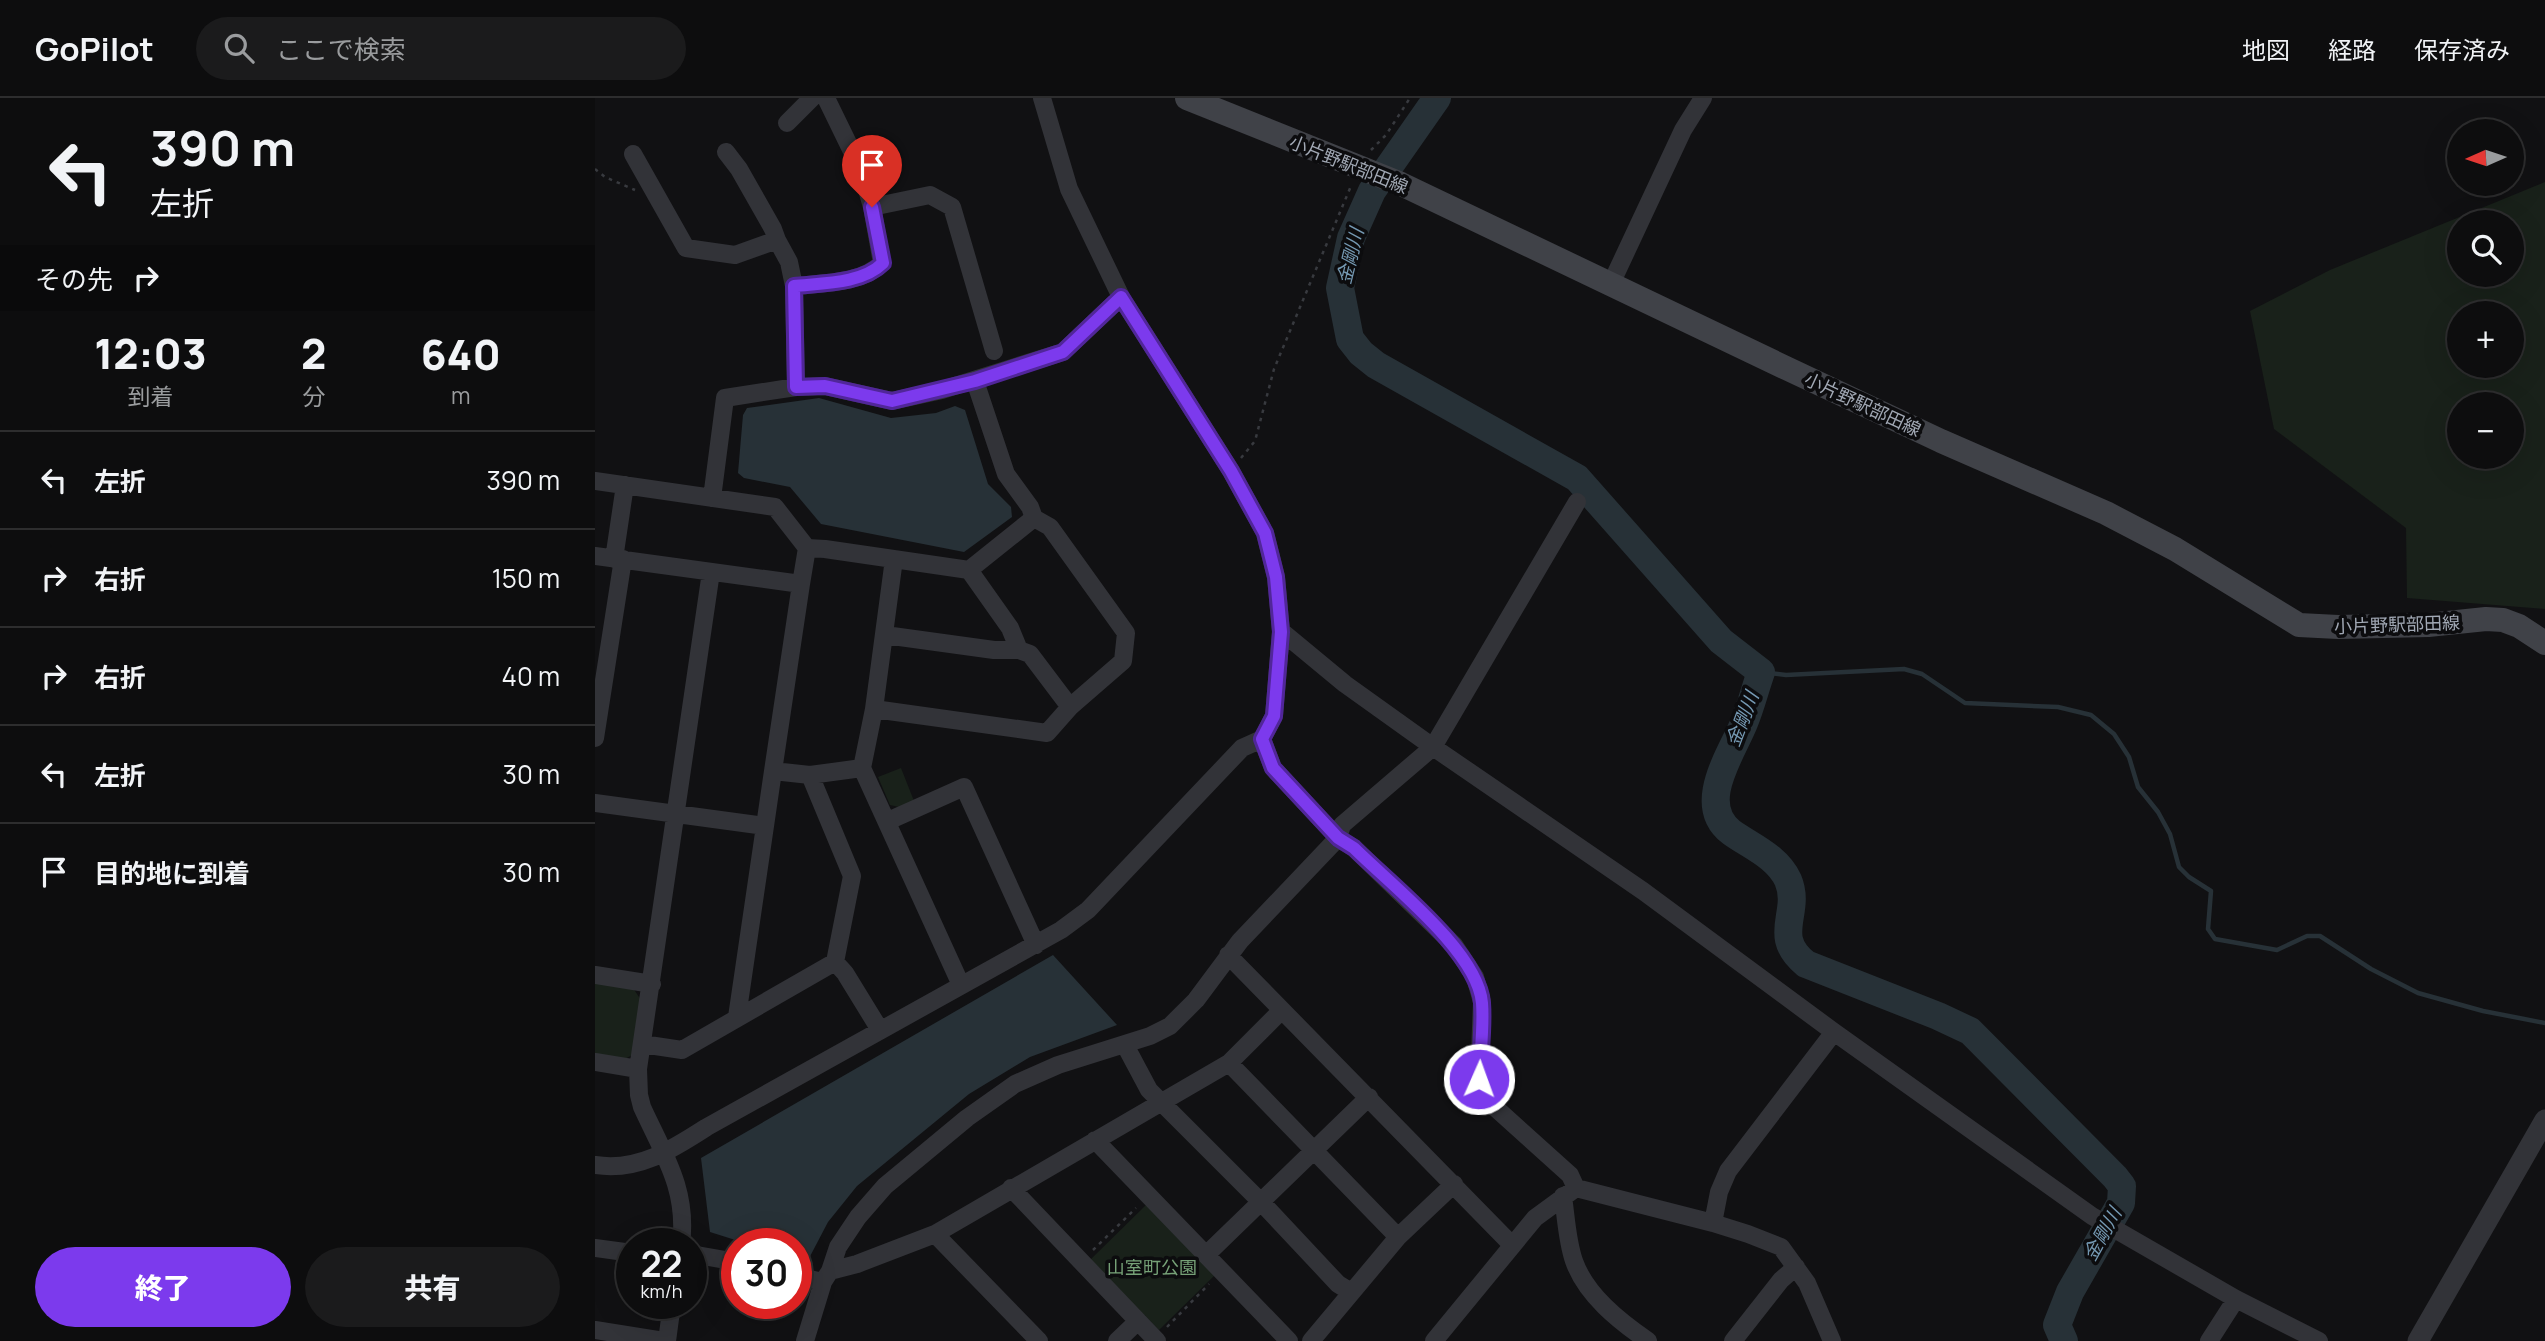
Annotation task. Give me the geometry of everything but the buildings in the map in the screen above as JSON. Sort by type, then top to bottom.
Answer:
[{"type":"main road","name":"小片野駅部田線","points":[[1187,98],[1401,184],[1610,286],[1941,441],[2106,513],[2175,549],[2299,625],[2428,625],[2486,619],[2503,620],[2519,626],[2545,643]]},
{"type":"street","points":[[787,123],[812,98]]},
{"type":"street","points":[[794,286],[842,280],[874,271],[883,263],[862,172],[827,98]]},
{"type":"street","points":[[595,1165],[633,1163],[664,1155],[707,1127],[1036,945],[1088,910],[1242,748],[1262,739],[1274,716],[1281,632],[1276,577],[1265,533],[1231,471],[1121,297],[1069,189],[1042,98]]},
{"type":"street","points":[[1610,286],[1682,130],[1703,98]]},
{"type":"street","points":[[726,152],[739,169],[789,262],[794,286],[796,387]]},
{"type":"street","points":[[633,154],[686,248],[735,255],[777,240]]},
{"type":"street","points":[[872,207],[930,195],[952,207],[994,351]]},
{"type":"street","points":[[712,498],[725,398],[796,387],[825,386],[892,401],[975,381],[1063,352],[1121,297]]},
{"type":"street","points":[[874,709],[1047,733],[1070,707],[1123,661],[1126,633],[1050,527],[1034,518],[1030,507],[1006,474],[975,381]]},
{"type":"street","points":[[595,481],[775,507],[807,548],[737,1017]]},
{"type":"street","points":[[595,737],[625,485]]},
{"type":"street","points":[[806,1341],[838,1247],[867,1206],[908,1166],[967,1118],[1015,1084],[1058,1065],[1125,1045],[1170,1026],[1196,1000],[1228,955],[1294,881],[1338,838],[1342,825],[1433,747],[1577,502]]},
{"type":"street","points":[[969,570],[1034,518]]},
{"type":"street","points":[[807,548],[969,570],[1010,628],[1019,650]]},
{"type":"street","points":[[595,556],[801,584]]},
{"type":"street","points":[[894,559],[874,709],[862,768],[961,985]]},
{"type":"street","points":[[683,1228],[681,1195],[642,1107],[638,1069],[711,572]]},
{"type":"street","points":[[1281,632],[1345,684],[1643,891],[1834,1032],[2092,1216],[2236,1299],[2319,1341]]},
{"type":"street","points":[[885,635],[994,650],[1019,650],[1030,654],[1070,707]]},
{"type":"street","points":[[1262,739],[1273,768],[1338,838],[1354,848],[1454,945],[1475,977],[1482,1002],[1479,1079],[1489,1102],[1570,1175],[1574,1260],[1586,1284],[1629,1328],[1648,1341]]},
{"type":"street","points":[[773,771],[810,775],[862,768]]},
{"type":"street","points":[[642,1044],[682,1050],[835,962],[852,876],[810,775]]},
{"type":"street","points":[[888,821],[964,787],[1036,945]]},
{"type":"street","points":[[595,803],[765,825]]},
{"type":"street","points":[[1228,955],[1512,1245]]},
{"type":"street","points":[[835,962],[845,973],[880,1030]]},
{"type":"street","points":[[595,975],[652,985]]},
{"type":"street","points":[[812,1276],[827,1276],[935,1234],[1229,1063],[1282,1010]]},
{"type":"street","points":[[1713,1223],[1719,1192],[1728,1171],[1834,1032]]},
{"type":"street","points":[[1125,1045],[1149,1090],[1338,1284],[1351,1292]]},
{"type":"street","points":[[595,1062],[638,1069]]},
{"type":"street","points":[[1229,1063],[1398,1237]]},
{"type":"street","points":[[1206,1255],[1369,1097]]},
{"type":"street","points":[[2419,1341],[2545,1120]]},
{"type":"street","points":[[1095,1140],[1289,1341]]},
{"type":"street","points":[[1311,1341],[1398,1237],[1454,1184]]},
{"type":"street","points":[[1011,1188],[1156,1340]]},
{"type":"street","points":[[1434,1341],[1535,1218],[1570,1192],[1713,1223],[1781,1247],[1807,1283],[1832,1341]]},
{"type":"street","points":[[935,1234],[1039,1341]]},
{"type":"street","points":[[595,1248],[616,1251]]},
{"type":"street","points":[[1733,1341],[1781,1280],[1796,1267]]},
{"type":"street","points":[[2209,1341],[2236,1299]]},
{"type":"street","points":[[595,1330],[666,1341],[670,1319]]},
{"type":"street","points":[[1118,1341],[1138,1321]]},
{"type":"path","points":[[1231,471],[1255,441],[1274,369],[1359,166],[1364,156],[1385,135],[1410,98]]},
{"type":"path","points":[[595,169],[631,190],[654,195]]},
{"type":"path","points":[[1081,1262],[1149,1195]]},
{"type":"path","points":[[1156,1340],[1222,1271]]},
{"type":"green space","points":[[2545,182],[2545,609],[2407,598],[2406,528],[2274,429],[2250,311],[2330,270],[2447,222],[2447,287],[2524,287],[2524,210],[2477,210],[2511,196],[2524,196],[2524,191]]},
{"type":"green space","points":[[901,768],[914,801],[899,807],[890,805],[878,777]]},
{"type":"green space","points":[[595,982],[633,988],[641,1000],[634,1054],[623,1060],[595,1056]]},
{"type":"green space","name":"山室町公園","points":[[1146,1205],[1215,1275],[1159,1330],[1090,1260]]},
{"type":"shaded area","points":[[819,398],[891,418],[936,413],[955,406],[965,410],[988,484],[1011,507],[1012,517],[964,552],[821,524],[790,487],[744,478],[738,473],[743,415],[747,408]]},
{"type":"shaded area","points":[[1053,955],[1117,1025],[1030,1057],[969,1094],[857,1186],[828,1222],[812,1253],[812,1228],[721,1228],[721,1235],[710,1232],[701,1158]]},
{"type":"waterway","name":"金剛川","points":[[1437,98],[1372,191],[1351,238],[1340,288],[1350,339],[1361,353],[1376,365],[1577,478],[1721,641],[1761,672],[1746,717],[1719,778],[1716,807],[1721,821],[1731,832],[1770,858],[1788,880],[1792,903],[1788,933],[1795,953],[1806,964],[1970,1031],[2122,1186],[2121,1203],[2070,1292],[2057,1325],[2064,1341]]},
{"type":"waterway","points":[[1761,672],[1786,675],[1904,669],[1922,674],[1965,703],[2058,707],[2091,715],[2114,734],[2129,757],[2138,787],[2158,812],[2170,834],[2179,867],[2211,891],[2208,929],[2215,939],[2277,950],[2307,936],[2320,936],[2371,969],[2418,993],[2483,1011],[2545,1023]]},
{"type":"route","points":[[872,207],[883,263],[874,271],[842,280],[794,286],[796,387],[825,386],[892,401],[975,381],[1063,352],[1121,297],[1231,471],[1265,533],[1276,577],[1281,632],[1274,716],[1262,739],[1273,768],[1338,838],[1354,848],[1454,945],[1475,977],[1482,1002],[1479,1079]]}]
